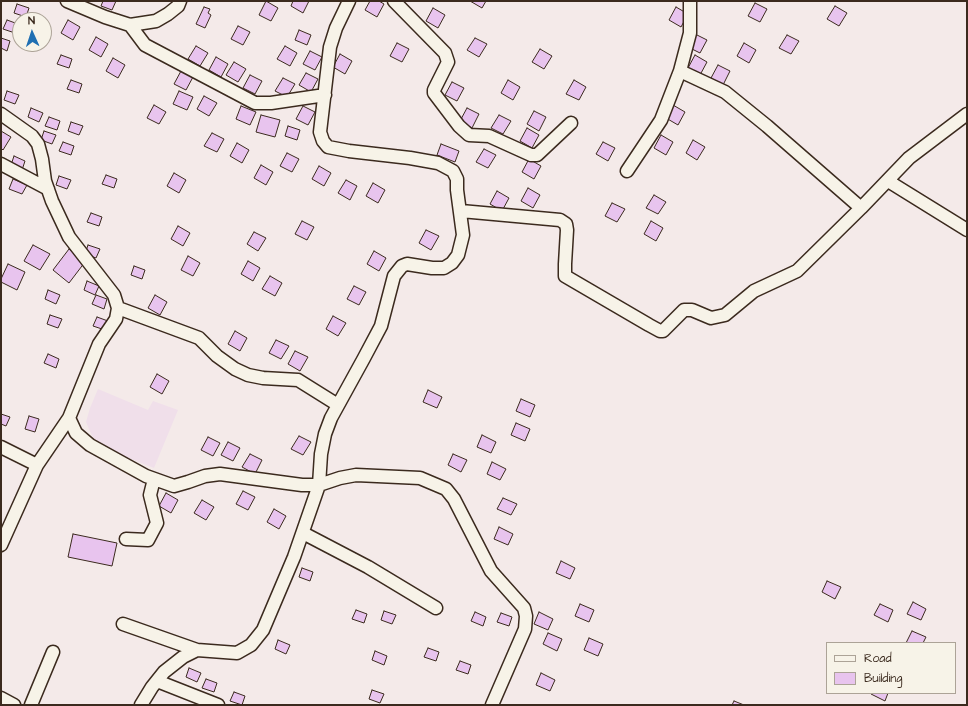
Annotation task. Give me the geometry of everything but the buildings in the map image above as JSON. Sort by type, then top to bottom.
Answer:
[{"type":"street","points":[[67,1],[104,17],[130,25],[156,21],[178,6],[180,1]]},
{"type":"street","points":[[123,624],[196,650],[236,653],[251,645],[263,630],[294,557],[319,485],[321,454],[325,434],[331,418],[381,326],[394,276],[402,266],[407,264],[432,268],[444,268],[452,263],[458,255],[463,235],[458,179],[453,171],[438,163],[410,158],[349,151],[328,147],[323,142],[320,132],[330,47],[336,28],[349,1]]},
{"type":"street","points":[[394,1],[445,53],[448,62],[434,90],[434,93],[459,126],[469,134],[490,136],[531,155],[537,155],[571,123]]},
{"type":"street","points":[[627,171],[661,120],[680,71],[690,33],[690,1]]},
{"type":"street","points":[[130,25],[145,45],[255,103],[271,103],[325,95]]},
{"type":"street","points":[[680,71],[725,92],[767,126],[861,208]]},
{"type":"street","points":[[1,114],[32,136],[38,144],[42,159],[45,182],[69,237],[114,295],[118,308],[116,319],[99,344],[69,418],[36,465],[1,545]]},
{"type":"street","points":[[461,211],[560,220],[566,224],[567,230],[565,276],[660,331],[666,329],[684,310],[711,318],[725,315],[754,291],[797,271],[909,158],[967,114]]},
{"type":"street","points":[[1,164],[48,189]]},
{"type":"street","points":[[888,180],[967,230]]},
{"type":"street","points":[[118,308],[198,338],[217,356],[235,369],[248,375],[263,378],[298,380],[338,405]]},
{"type":"street","points":[[69,418],[76,433],[90,445],[146,476],[174,486],[205,476],[220,474],[302,485],[319,485],[340,478],[356,475],[420,478],[446,489],[454,499],[491,571],[524,608],[526,616],[525,629],[492,705]]},
{"type":"street","points":[[1,447],[36,465]]},
{"type":"street","points":[[126,539],[148,540],[157,523],[150,495],[154,479]]},
{"type":"street","points":[[303,532],[368,567],[436,608]]},
{"type":"street","points":[[141,705],[152,687],[164,672],[183,657],[196,650]]},
{"type":"street","points":[[31,705],[53,652]]},
{"type":"street","points":[[157,681],[218,705]]},
{"type":"street","points":[[1,698],[14,705]]},
{"type":"shaded area","points":[[98,389],[148,410],[153,401],[178,410],[154,468],[105,449],[92,436],[86,422]]}]
